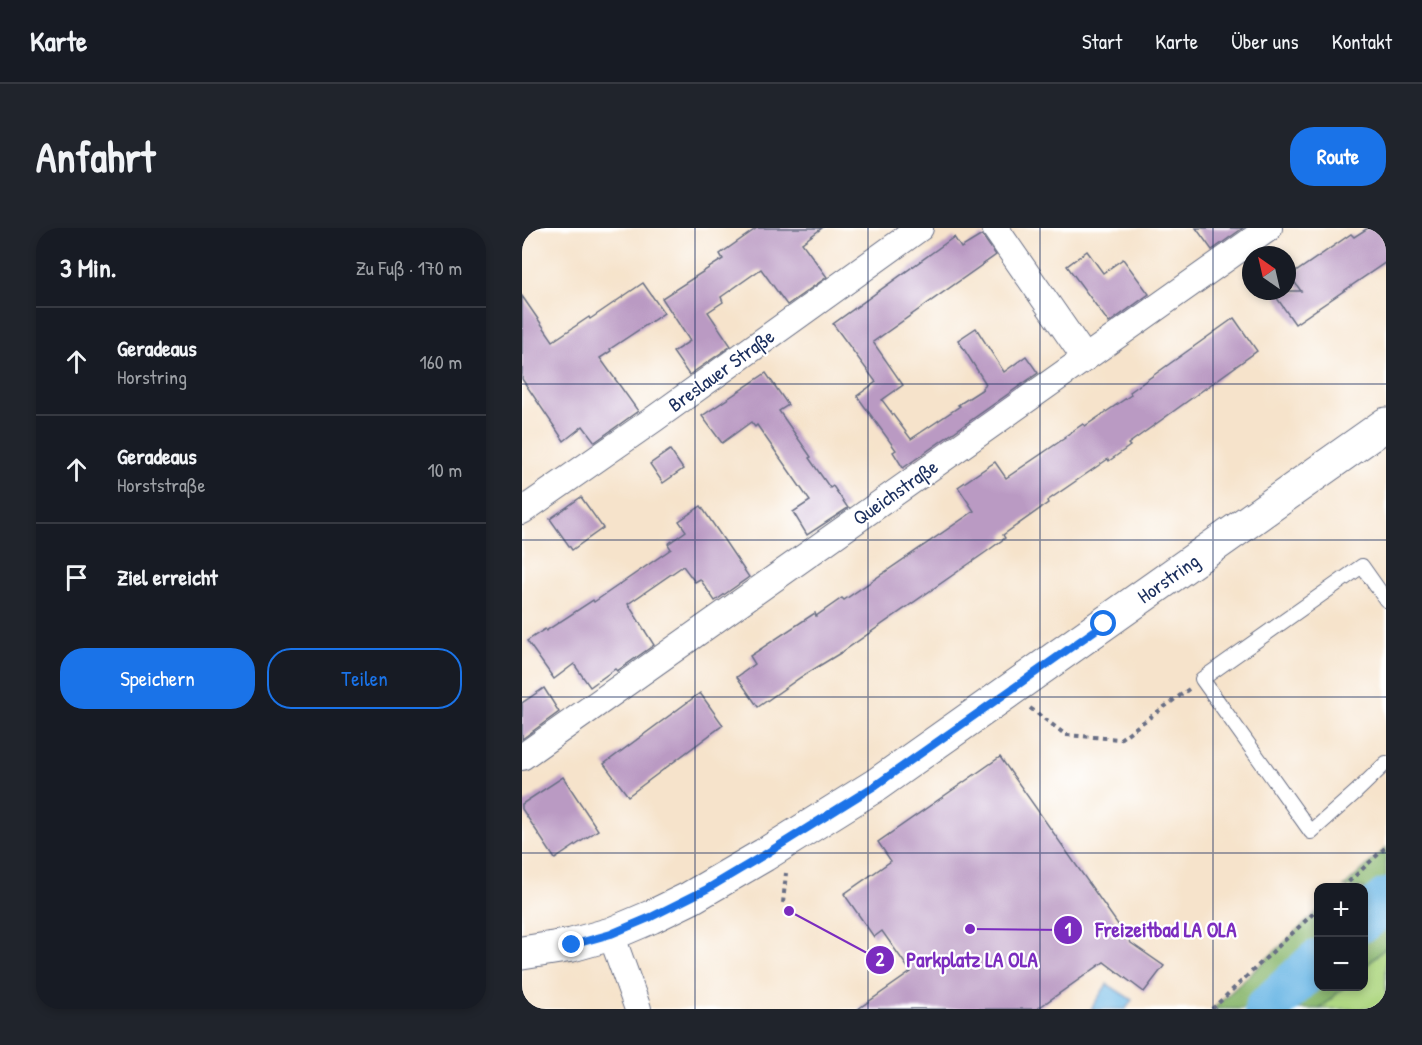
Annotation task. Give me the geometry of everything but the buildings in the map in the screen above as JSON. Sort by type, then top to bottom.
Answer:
[{"type":"street","name":"Breslauer Straße","points":[[522,511],[920,228]]},
{"type":"street","points":[[995,228],[1085,358]]},
{"type":"street","name":"Queichstraße","points":[[522,757],[1269,228]]},
{"type":"street","name":"Horstring","points":[[522,953],[572,945],[611,934],[707,889],[876,785],[1386,424]]},
{"type":"street","points":[[611,934],[638,1009]]},
{"type":"lane","points":[[1386,600],[1362,566],[1202,680],[1311,832],[1386,763]]},
{"type":"path","points":[[1028,707],[1066,735],[1120,739],[1202,680]]},
{"type":"path","points":[[1347,883],[1386,847]]},
{"type":"path","points":[[783,903],[786,872]]},
{"type":"path","points":[[1212,1009],[1314,913]]},
{"type":"green space","points":[[1386,848],[1386,947],[1368,964],[1368,883],[1348,883]]},
{"type":"green space","points":[[1314,915],[1314,991],[1340,991],[1320,1009],[1213,1009]]},
{"type":"green space","points":[[1386,947],[1386,1009],[1320,1009],[1340,991],[1368,991],[1368,964]]},
{"type":"water","points":[[1107,984],[1132,1000],[1126,1009],[1091,1009]]},
{"type":"waterway","points":[[1368,916],[1386,900]]},
{"type":"waterway","points":[[1266,1009],[1314,965]]},
{"type":"place","name":"Parkplatz LA OLA","points":[[789,911]]},
{"type":"place","name":"Freizeitbad LA OLA","points":[[970,929]]},
{"type":"route","points":[[572,945],[611,934],[651,917],[707,889],[764,855],[876,785],[1104,624]]}]
